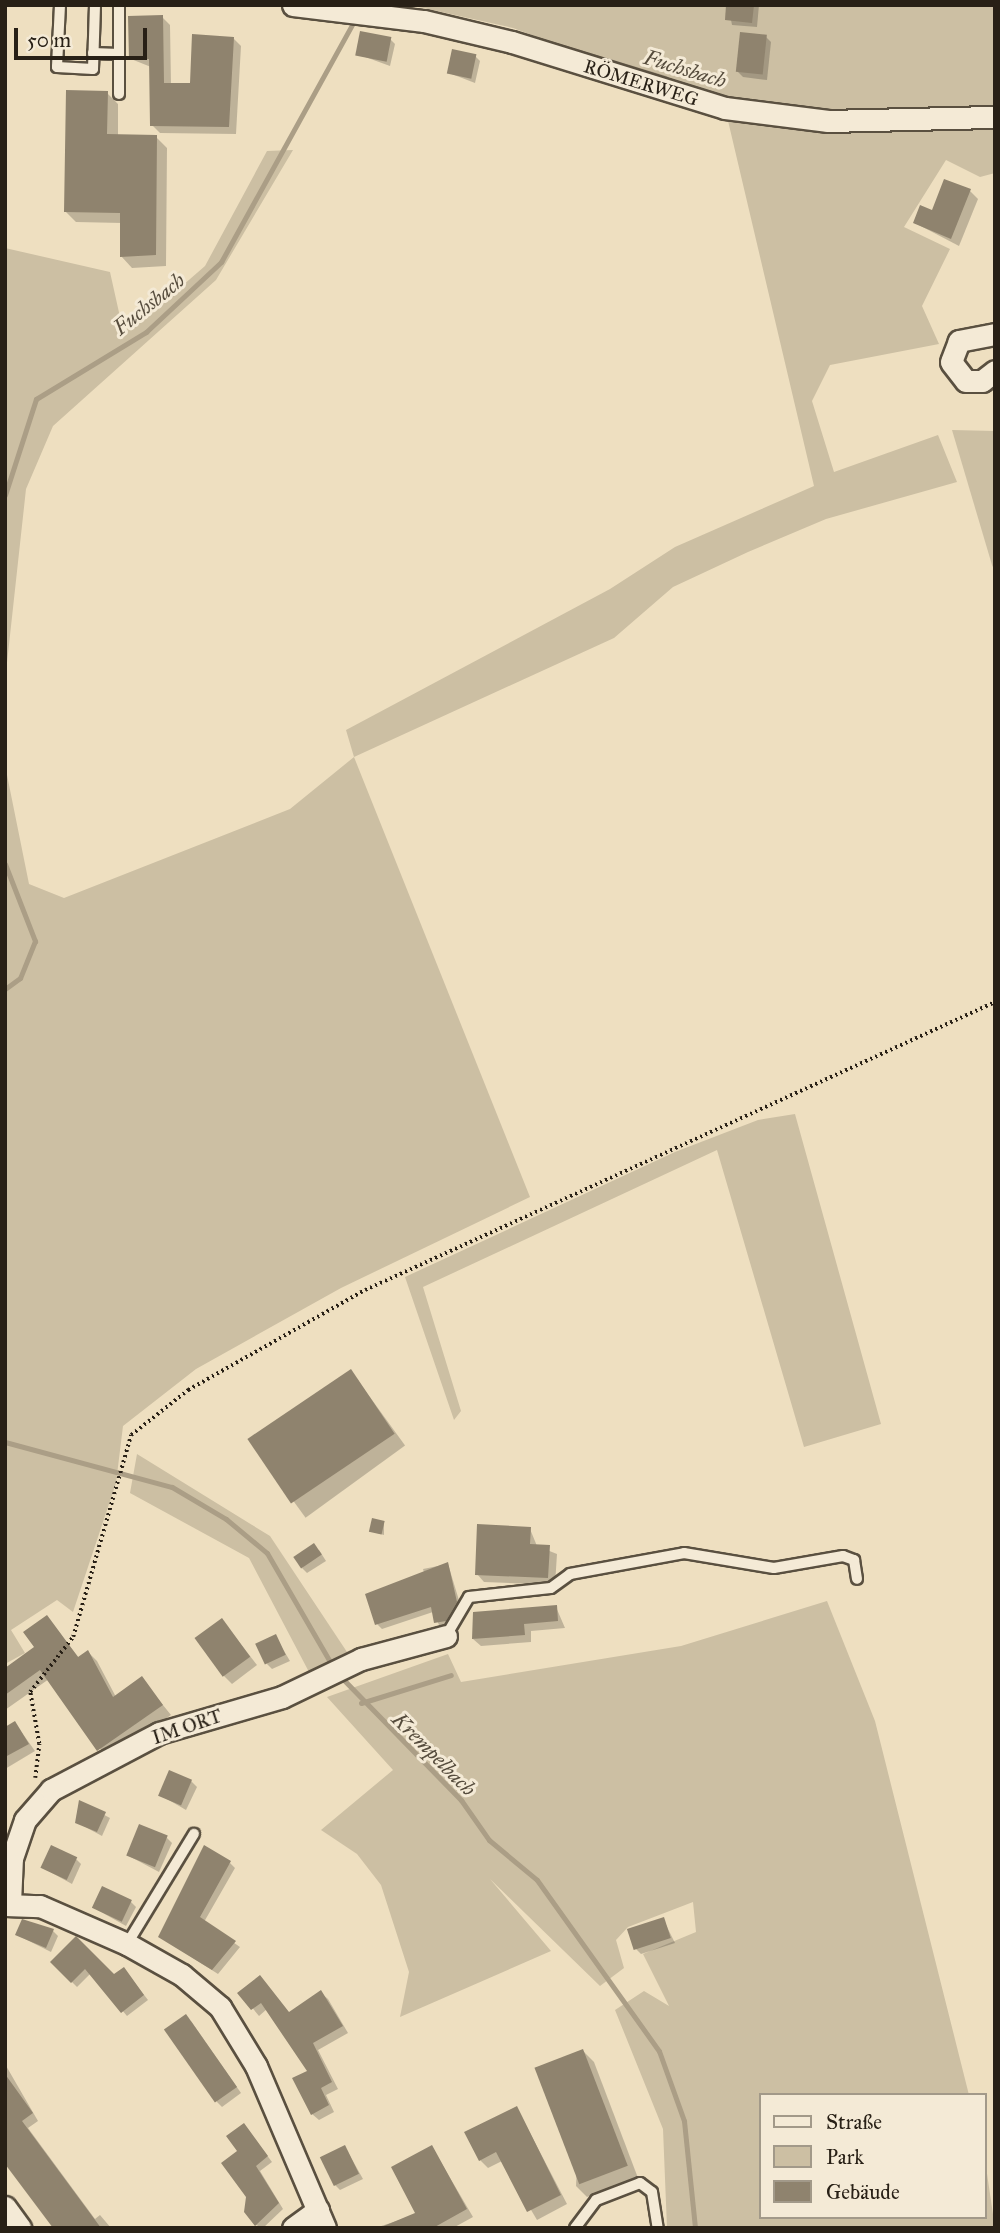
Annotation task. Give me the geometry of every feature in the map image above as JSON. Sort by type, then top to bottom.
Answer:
[{"type":"street","name":"RÖMERWEG","points":[[293,5],[356,12],[512,42],[725,108],[828,121],[995,117]]},
{"type":"street","points":[[995,334],[959,341],[951,362],[966,381],[982,381],[995,371]]},
{"type":"street","name":"IM ORT","points":[[37,1801],[159,1733],[282,1697],[345,1666],[446,1636]]},
{"type":"street","points":[[37,1801],[12,1858],[8,1904],[40,1906],[127,1944],[181,1975],[220,2007],[256,2066],[321,2219],[293,2228]]},
{"type":"street","points":[[5,2207],[20,2228]]},
{"type":"lane","points":[[60,5],[57,67],[93,69],[95,5]]},
{"type":"lane","points":[[119,5],[119,94]]},
{"type":"lane","points":[[93,52],[119,54]]},
{"type":"lane","points":[[446,1636],[469,1597],[551,1588],[570,1574],[684,1553],[774,1568],[843,1556],[854,1560],[857,1579]]},
{"type":"lane","points":[[127,1944],[194,1833]]},
{"type":"lane","points":[[575,2228],[596,2200],[640,2183],[652,2192],[658,2228]]},
{"type":"path","points":[[37,1801],[39,1744],[30,1692],[73,1637],[131,1435],[188,1390],[365,1290],[995,1002]]},
{"type":"green space","points":[[410,5],[995,5],[995,173],[980,177],[946,160],[904,227],[950,249],[922,306],[939,344],[830,365],[812,401],[834,472],[938,435],[957,482],[826,519],[748,552],[673,587],[614,638],[354,757],[346,730],[610,589],[675,547],[814,486],[725,108],[513,28]]},
{"type":"green space","points":[[293,150],[216,280],[53,426],[26,489],[5,681],[5,248],[110,272],[122,326],[152,312],[205,266],[267,151]]},
{"type":"green space","points":[[952,430],[995,431],[995,572],[992,565]]},
{"type":"green space","points":[[354,757],[530,1197],[341,1288],[196,1369],[123,1426],[116,1483],[73,1612],[57,1600],[11,1630],[25,1653],[5,1664],[5,765],[29,884],[64,898],[290,809]]},
{"type":"green space","points":[[795,1114],[881,1424],[804,1447],[717,1150],[423,1287],[461,1411],[454,1420],[405,1277],[675,1152],[758,1120]]},
{"type":"green space","points":[[137,1454],[270,1536],[347,1652],[309,1672],[249,1558],[130,1493]]},
{"type":"green space","points":[[827,1601],[875,1721],[968,2093],[758,2093],[758,2219],[986,2219],[986,2167],[995,2228],[667,2228],[663,2129],[615,2010],[644,1991],[669,2006],[643,1954],[696,1932],[693,1902],[628,1927],[616,1940],[624,1968],[600,1986],[490,1879],[551,1951],[400,2017],[409,1972],[381,1885],[357,1854],[321,1830],[393,1770],[327,1697],[448,1654],[461,1682],[681,1646]]},
{"type":"building","points":[[726,5],[754,5],[752,23],[725,20]]},
{"type":"building","points":[[163,15],[164,83],[190,83],[192,34],[234,37],[229,127],[150,126],[149,59],[129,60],[128,16]]},
{"type":"building","points":[[360,31],[391,37],[387,62],[355,56]]},
{"type":"building","points":[[740,32],[767,35],[763,75],[736,72]]},
{"type":"building","points":[[452,49],[476,54],[471,79],[447,73]]},
{"type":"building","points":[[66,90],[108,91],[107,134],[157,135],[156,255],[120,257],[120,213],[64,212]]},
{"type":"building","points":[[944,179],[971,189],[951,239],[913,223],[920,205],[932,210]]},
{"type":"building","points":[[351,1369],[395,1434],[291,1504],[247,1439]]},
{"type":"building","points":[[372,1518],[385,1521],[382,1535],[369,1532]]},
{"type":"building","points":[[477,1524],[531,1527],[530,1544],[550,1545],[548,1578],[475,1575]]},
{"type":"building","points":[[314,1543],[322,1555],[301,1569],[293,1557]]},
{"type":"building","points":[[448,1562],[457,1602],[446,1621],[434,1623],[431,1607],[375,1625],[365,1594]]},
{"type":"building","points":[[557,1605],[558,1621],[524,1624],[525,1635],[472,1639],[473,1612]]},
{"type":"building","points":[[47,1615],[78,1657],[88,1650],[113,1697],[142,1676],[163,1705],[97,1751],[40,1670],[5,1695],[5,1668],[34,1647],[23,1632]]},
{"type":"building","points":[[222,1618],[250,1657],[223,1677],[194,1638]]},
{"type":"building","points":[[276,1634],[286,1655],[265,1665],[255,1644]]},
{"type":"building","points":[[15,1721],[29,1744],[5,1757],[5,1727]]},
{"type":"building","points":[[169,1770],[192,1780],[181,1806],[158,1796]]},
{"type":"building","points":[[79,1800],[106,1812],[97,1832],[75,1823]]},
{"type":"building","points":[[139,1824],[168,1836],[155,1867],[126,1856]]},
{"type":"building","points":[[51,1845],[77,1857],[67,1880],[40,1868]]},
{"type":"building","points":[[204,1845],[231,1861],[200,1917],[236,1941],[212,1970],[158,1937]]},
{"type":"building","points":[[102,1886],[132,1900],[122,1922],[92,1908]]},
{"type":"building","points":[[664,1917],[671,1938],[634,1950],[627,1929]]},
{"type":"building","points":[[22,1919],[54,1929],[46,1948],[15,1935]]},
{"type":"building","points":[[76,1936],[114,1974],[124,1967],[144,1995],[121,2013],[85,1969],[71,1983],[50,1962]]},
{"type":"building","points":[[260,1975],[289,2012],[321,1990],[343,2026],[313,2043],[332,2082],[321,2088],[329,2105],[311,2115],[292,2078],[307,2071],[261,2003],[251,2010],[237,1993]]},
{"type":"building","points":[[186,2014],[237,2087],[215,2102],[164,2029]]},
{"type":"building","points":[[583,2049],[628,2166],[579,2184],[534,2068]]},
{"type":"building","points":[[5,2074],[33,2113],[22,2121],[101,2228],[53,2228],[5,2164]]},
{"type":"building","points":[[517,2106],[561,2195],[527,2212],[496,2152],[479,2161],[464,2132]]},
{"type":"building","points":[[244,2123],[268,2156],[256,2166],[279,2203],[255,2226],[244,2212],[246,2197],[221,2163],[237,2151],[226,2136]]},
{"type":"building","points":[[345,2145],[359,2174],[334,2186],[320,2157]]},
{"type":"building","points":[[432,2145],[467,2209],[433,2228],[379,2228],[415,2213],[391,2167]]},
{"type":"waterway","name":"Fuchsbach","points":[[5,495],[36,399],[146,332],[221,262],[356,17]]},
{"type":"waterway","name":"Fuchsbach","points":[[513,32],[665,78]]},
{"type":"waterway","name":"Fuchsbach","points":[[5,864],[35,941],[20,978],[5,989]]},
{"type":"waterway","name":"Krempelbach","points":[[5,1442],[172,1487],[226,1519],[267,1553],[333,1667]]},
{"type":"waterway","name":"Krempelbach","points":[[339,1675],[461,1800],[489,1840],[537,1880],[659,2051],[684,2121],[695,2228]]},
{"type":"waterway","points":[[361,1703],[451,1675]]}]
